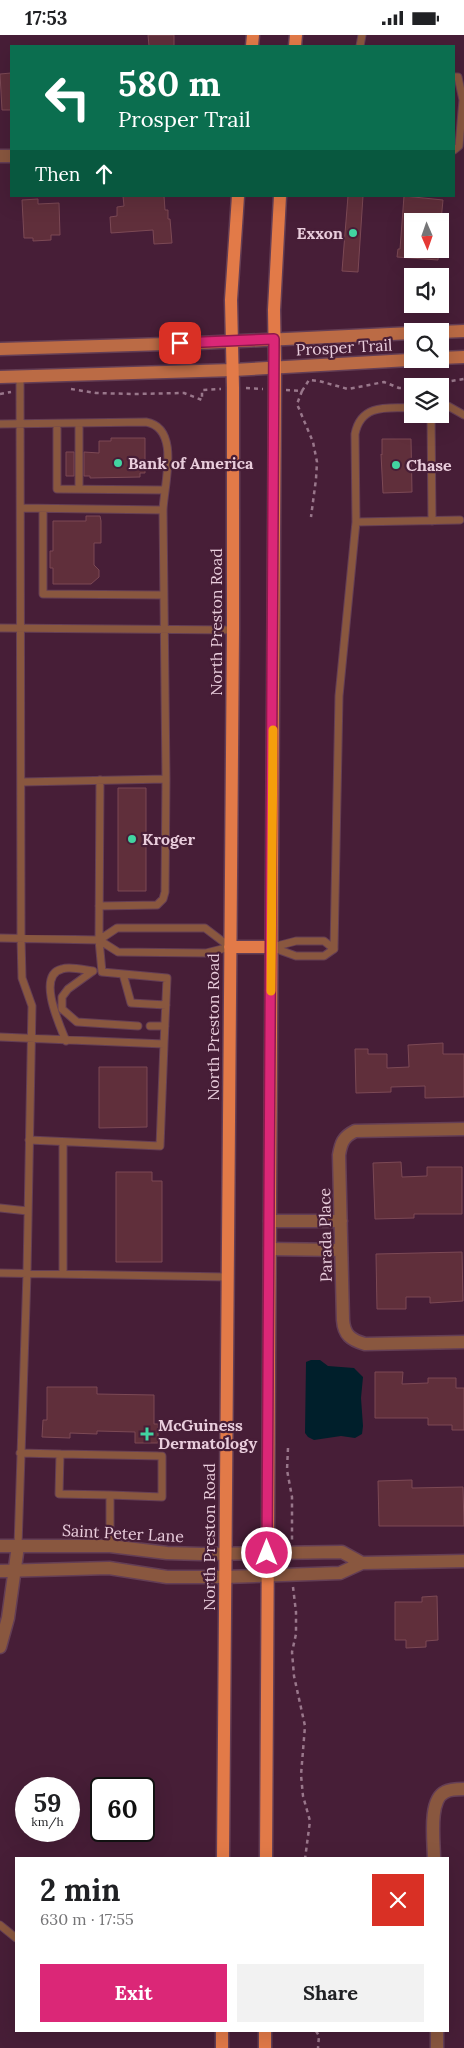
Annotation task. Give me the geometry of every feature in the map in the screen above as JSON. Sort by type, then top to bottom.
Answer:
[{"type":"main road","name":"North Preston Road","points":[[223,1857],[233,630],[234,388],[231,300],[238,197]]},
{"type":"main road","points":[[266,1857],[274,310],[280,197]]},
{"type":"main road","points":[[449,332],[464,331]]},
{"type":"main road","name":"Prosper Trail","points":[[0,349],[404,333]]},
{"type":"main road","points":[[449,358],[464,357]]},
{"type":"main road","name":"Prosper Trail","points":[[0,377],[233,370],[404,360]]},
{"type":"main road","points":[[230,947],[272,947]]},
{"type":"main road","points":[[222,2032],[222,2048]]},
{"type":"main road","points":[[265,2048],[266,2032]]},
{"type":"street","name":"Parada Place","points":[[464,1129],[354,1131],[347,1135],[341,1143],[340,1155],[343,1329],[354,1341],[365,1344],[464,1342]]},
{"type":"street","points":[[270,1221],[341,1221]]},
{"type":"street","points":[[270,1249],[341,1250]]},
{"type":"street","name":"Saint Peter Lane","points":[[0,1546],[110,1546],[167,1553],[342,1552],[362,1563]]},
{"type":"street","points":[[0,1647],[8,1618],[18,1546]]},
{"type":"street","name":"Saint Peter Lane","points":[[0,1571],[109,1568],[167,1577],[224,1577],[340,1573],[362,1563],[464,1561]]},
{"type":"street","points":[[434,1857],[434,1809],[436,1801],[446,1791],[464,1789]]},
{"type":"street","points":[[437,2032],[437,2048]]},
{"type":"lane","points":[[455,77],[458,77],[463,101],[459,147],[455,149]]},
{"type":"lane","points":[[18,1546],[27,1273],[32,1006],[22,978],[21,938],[20,376]]},
{"type":"lane","points":[[334,949],[339,696],[356,521],[356,426],[364,415],[372,411],[404,407]]},
{"type":"lane","points":[[449,407],[464,415]]},
{"type":"lane","points":[[0,425],[146,422],[158,426],[163,432],[167,443],[163,510],[162,595],[166,779],[163,899],[157,905],[149,906],[99,906]]},
{"type":"lane","points":[[431,423],[432,521]]},
{"type":"lane","points":[[79,424],[79,489]]},
{"type":"lane","points":[[57,425],[57,489],[164,490]]},
{"type":"lane","points":[[21,509],[163,510]]},
{"type":"lane","points":[[43,509],[42,594],[162,595]]},
{"type":"lane","points":[[356,521],[460,520]]},
{"type":"lane","points":[[0,627],[233,630]]},
{"type":"lane","points":[[22,782],[166,779]]},
{"type":"lane","points":[[100,780],[99,940],[102,972]]},
{"type":"lane","points":[[99,940],[117,928],[204,929],[230,947]]},
{"type":"lane","points":[[0,938],[99,940],[118,952],[206,953],[230,947]]},
{"type":"lane","points":[[272,947],[296,941],[324,941],[334,949]]},
{"type":"lane","points":[[272,947],[296,956],[324,956],[334,949]]},
{"type":"lane","points":[[29,1141],[160,1146],[167,978],[63,968],[56,971],[51,979],[50,997],[54,1013],[66,1041]]},
{"type":"lane","points":[[93,971],[68,989],[62,997],[62,1009],[76,1022],[138,1025]]},
{"type":"lane","points":[[123,974],[131,1003],[166,1005]]},
{"type":"lane","points":[[150,1026],[165,1026]]},
{"type":"lane","points":[[0,1037],[164,1044]]},
{"type":"lane","points":[[63,1142],[63,1274]]},
{"type":"lane","points":[[0,1207],[28,1211]]},
{"type":"lane","points":[[0,1273],[227,1277]]},
{"type":"lane","points":[[20,1453],[162,1456],[162,1497],[59,1494],[60,1454]]},
{"type":"lane","points":[[110,1495],[110,1546]]},
{"type":"lane","points":[[0,1925],[15,1937]]},
{"type":"path","points":[[449,381],[464,379]]},
{"type":"path","points":[[312,517],[317,462],[313,442],[298,404],[302,391],[309,380],[348,389],[384,382],[404,388]]},
{"type":"path","points":[[69,389],[96,393],[184,393],[202,400],[202,390],[234,388],[302,391]]},
{"type":"path","points":[[0,394],[20,391]]},
{"type":"path","points":[[288,1448],[287,1470],[292,1497],[293,1553]]},
{"type":"path","points":[[293,1575],[296,1634],[292,1652],[294,1676],[305,1726],[301,1775],[310,1821],[305,1857]]},
{"type":"path","points":[[316,2032],[318,2048]]},
{"type":"water","points":[[320,1360],[328,1366],[354,1368],[363,1377],[361,1398],[362,1434],[355,1438],[341,1436],[314,1440],[305,1433],[306,1362]]},
{"type":"building","points":[[148,35],[174,35],[174,45],[149,45]]},
{"type":"building","points":[[10,73],[10,110],[2,110],[0,74]]},
{"type":"building","points":[[123,197],[164,197],[165,210],[168,210],[168,219],[170,219],[172,243],[154,244],[153,230],[111,233],[110,217],[117,216],[117,207],[124,206]]},
{"type":"building","name":"Exxon","points":[[348,197],[363,197],[358,272],[342,271]]},
{"type":"building","points":[[404,197],[443,200],[442,213],[404,213],[404,258],[397,257],[398,249],[400,249]]},
{"type":"building","points":[[38,199],[38,204],[59,203],[60,235],[51,235],[51,240],[33,241],[33,238],[24,238],[22,200]]},
{"type":"building","points":[[411,258],[438,258],[438,260]]},
{"type":"building","name":"Bank of America","points":[[111,438],[145,438],[145,473],[140,473],[140,477],[90,478],[90,476],[84,476],[84,452],[99,453],[99,441],[111,441]]},
{"type":"building","name":"Chase","points":[[382,439],[411,439],[412,492],[383,493]]},
{"type":"building","points":[[66,452],[74,452],[74,476],[66,476]]},
{"type":"building","points":[[86,516],[100,516],[101,543],[94,543],[94,565],[99,570],[99,577],[91,584],[53,584],[53,568],[50,568],[50,551],[53,551],[53,521],[86,521]]},
{"type":"building","name":"Kroger","points":[[118,788],[146,788],[146,891],[118,891]]},
{"type":"building","points":[[443,1043],[443,1054],[464,1054],[464,1097],[425,1098],[425,1086],[391,1087],[391,1092],[356,1093],[355,1049],[368,1049],[368,1054],[387,1054],[387,1068],[409,1067],[408,1045]]},
{"type":"building","points":[[99,1067],[147,1067],[147,1127],[99,1128]]},
{"type":"building","points":[[401,1162],[402,1177],[427,1176],[427,1167],[462,1167],[462,1214],[414,1214],[414,1218],[375,1219],[373,1163]]},
{"type":"building","points":[[116,1172],[152,1172],[152,1181],[162,1181],[162,1262],[116,1262]]},
{"type":"building","points":[[462,1252],[463,1301],[430,1303],[430,1297],[406,1297],[406,1309],[377,1309],[376,1254]]},
{"type":"building","points":[[375,1372],[403,1372],[402,1384],[428,1383],[428,1378],[456,1378],[456,1388],[464,1388],[464,1430],[452,1430],[452,1425],[428,1425],[428,1418],[375,1418]]},
{"type":"building","points":[[47,1387],[97,1387],[97,1394],[154,1395],[154,1424],[158,1424],[158,1443],[135,1443],[135,1432],[97,1431],[97,1434],[70,1433],[70,1438],[42,1437],[43,1420],[47,1420]]},
{"type":"building","points":[[412,1480],[412,1488],[463,1487],[464,1526],[379,1526],[378,1481]]},
{"type":"building","points":[[437,1596],[438,1640],[426,1641],[426,1647],[406,1648],[406,1640],[395,1640],[395,1602],[422,1602],[422,1597]]},
{"type":"slow traffic","points":[[271,991],[273,730]]},
{"type":"place","name":"Exxon","points":[[353,233]]},
{"type":"place","name":"Bank of America","points":[[118,463]]},
{"type":"place","name":"Chase","points":[[396,465]]},
{"type":"place","name":"Kroger","points":[[132,839]]},
{"type":"place","name":"McGuiness Dermatology","points":[[147,1434]]},
{"type":"route","points":[[180,343],[274,339],[267,1553]]}]
